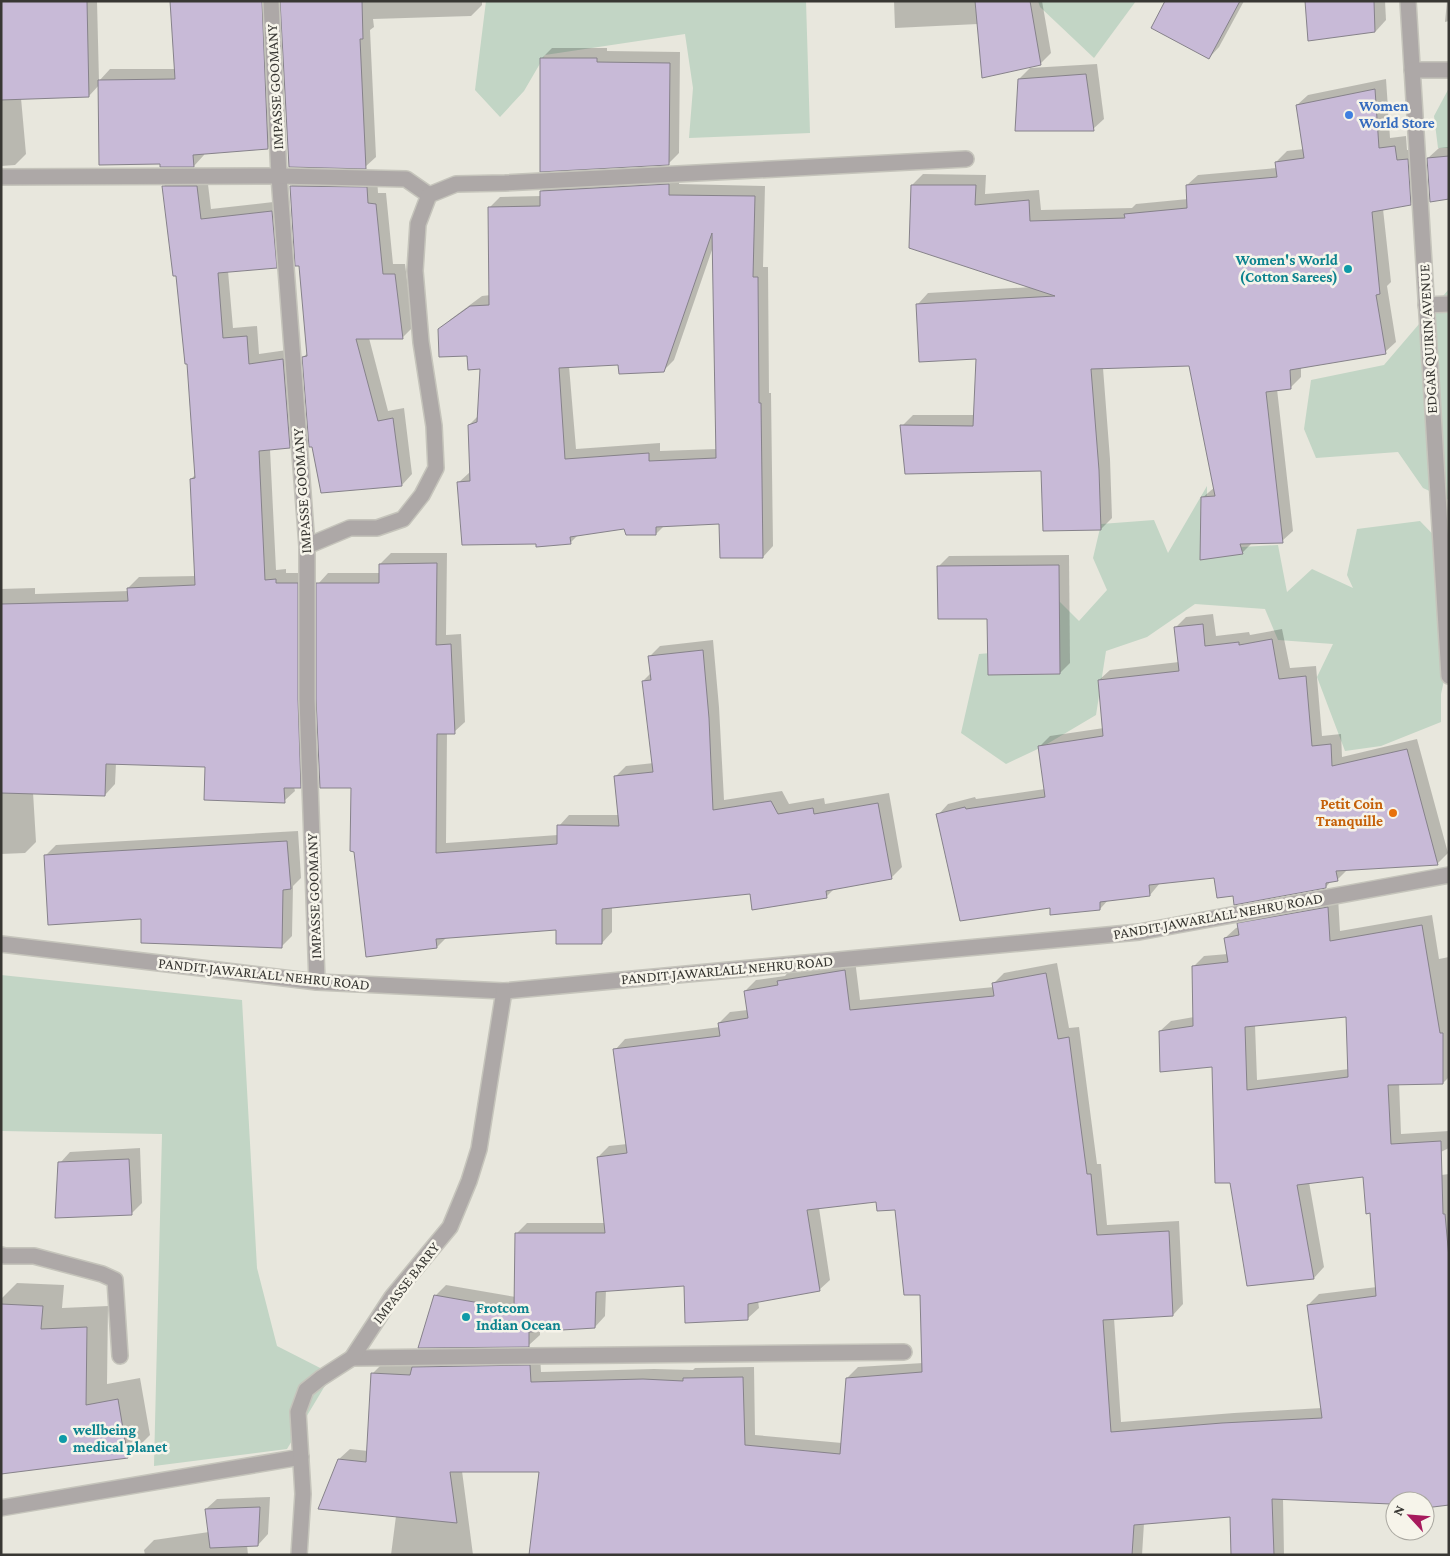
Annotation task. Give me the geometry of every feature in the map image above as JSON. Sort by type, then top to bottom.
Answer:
[{"type":"street","name":"IMPASSE GOOMANY","points":[[271,1],[279,176],[307,546],[307,699],[317,982]]},
{"type":"street","name":"EDGAR QUIRIN AVENUE","points":[[1408,1],[1449,676]]},
{"type":"street","points":[[1412,70],[1449,70]]},
{"type":"street","points":[[307,546],[350,528],[377,528],[403,519],[422,495],[436,468],[434,426],[421,342],[415,271],[418,224],[429,195],[456,184],[966,159]]},
{"type":"street","points":[[1,177],[279,176],[406,179],[429,195]]},
{"type":"street","points":[[1426,305],[1449,304]]},
{"type":"street","name":"PANDIT JAWARLALL NEHRU ROAD","points":[[1,944],[317,982],[504,991],[1138,932],[1449,875]]},
{"type":"street","name":"IMPASSE BARRY","points":[[299,1555],[303,1494],[298,1412],[306,1390],[352,1358],[392,1297],[450,1227],[469,1181],[479,1149],[504,991]]},
{"type":"street","points":[[1,1254],[5,1256],[34,1256],[102,1274],[115,1280],[120,1356]]},
{"type":"street","points":[[352,1358],[904,1352]]},
{"type":"street","points":[[1,1508],[301,1458]]},
{"type":"green space","points":[[486,1],[806,1],[810,133],[689,138],[693,88],[685,34],[545,55],[524,91],[500,117],[475,90]]},
{"type":"green space","points":[[1038,1],[1136,1],[1094,58],[1040,7]]},
{"type":"green space","points":[[1449,88],[1449,148],[1438,148],[1434,116]]},
{"type":"green space","points":[[1449,289],[1449,500],[1423,488],[1398,452],[1316,458],[1304,429],[1311,380],[1384,365]]},
{"type":"green space","points":[[1207,486],[1207,549],[1278,545],[1287,592],[1312,569],[1353,588],[1347,575],[1357,529],[1420,521],[1449,551],[1449,658],[1441,694],[1441,722],[1381,746],[1345,751],[1317,677],[1333,644],[1278,640],[1265,609],[1195,604],[1147,637],[1106,651],[1096,715],[1042,747],[1006,764],[961,733],[979,654],[1038,649],[1053,595],[1079,621],[1107,590],[1093,558],[1101,524],[1154,520],[1168,553]]},
{"type":"green space","points":[[1,975],[242,1000],[257,1268],[277,1346],[332,1374],[287,1449],[154,1466],[162,1134],[2,1131]]},
{"type":"building","points":[[1,1],[87,1],[89,97],[1,100]]},
{"type":"building","points":[[170,1],[262,1],[268,149],[193,155],[194,167],[160,167],[160,164],[99,165],[98,80],[175,79]]},
{"type":"building","points":[[280,1],[362,1],[363,39],[360,39],[366,169],[289,167]]},
{"type":"building","points":[[975,1],[1030,1],[1041,65],[982,78]]},
{"type":"building","points":[[1165,1],[1240,1],[1209,59],[1151,28]]},
{"type":"building","points":[[1305,1],[1374,1],[1375,32],[1308,41]]},
{"type":"building","points":[[540,58],[597,58],[597,62],[670,63],[669,165],[540,172]]},
{"type":"building","points":[[1086,74],[1094,131],[1015,131],[1018,79]]},
{"type":"building","points":[[1375,89],[1379,148],[1395,146],[1397,160],[1408,159],[1411,205],[1372,212],[1380,294],[1376,295],[1386,354],[1290,370],[1291,389],[1266,392],[1283,543],[1240,544],[1243,554],[1200,560],[1201,497],[1215,496],[1189,366],[1091,369],[1099,470],[1101,530],[1043,531],[1041,471],[905,474],[900,425],[973,426],[976,359],[919,362],[916,304],[1055,296],[909,248],[911,185],[976,185],[975,205],[1029,200],[1030,221],[1125,218],[1124,214],[1187,208],[1186,185],[1277,177],[1275,162],[1304,158],[1296,105]]},
{"type":"building","points":[[1449,156],[1449,199],[1430,202],[1427,158]]},
{"type":"building","points":[[669,184],[669,195],[755,196],[753,277],[758,277],[763,558],[720,558],[719,524],[656,527],[656,535],[626,535],[624,529],[570,537],[571,544],[536,547],[536,544],[462,545],[457,482],[470,481],[468,425],[477,422],[480,369],[468,370],[467,356],[439,357],[438,329],[470,306],[489,305],[488,207],[540,206],[540,191]],"holes":[[[712,233],[716,458],[649,461],[649,453],[565,459],[559,368],[618,365],[619,374],[664,372]]]},
{"type":"building","points":[[162,186],[197,186],[201,219],[272,211],[277,268],[218,273],[223,338],[247,336],[249,364],[283,359],[290,448],[259,451],[265,580],[276,579],[276,583],[298,583],[298,699],[301,788],[284,788],[285,803],[204,800],[205,767],[106,764],[105,796],[1,793],[1,604],[128,601],[127,588],[195,585],[190,479],[195,478],[187,364],[185,364],[176,276],[173,276]]},
{"type":"building","points":[[290,186],[367,187],[368,203],[376,204],[383,274],[395,274],[403,339],[356,339],[378,421],[393,418],[402,486],[321,493],[312,447],[309,447],[302,357],[307,356],[299,266],[295,266]]},
{"type":"building","points":[[437,563],[436,645],[451,644],[455,734],[437,734],[436,853],[557,844],[557,825],[619,826],[614,776],[653,772],[642,681],[651,680],[648,656],[703,650],[709,718],[713,810],[771,801],[778,814],[813,808],[814,814],[878,803],[892,879],[826,891],[827,898],[752,910],[750,894],[602,909],[602,944],[556,944],[556,930],[436,939],[437,948],[366,957],[354,852],[350,851],[351,788],[320,788],[316,699],[316,583],[379,583],[379,564]]},
{"type":"building","points":[[1059,565],[1060,674],[988,675],[987,619],[938,619],[937,566]]},
{"type":"building","points":[[1203,624],[1205,646],[1239,642],[1239,645],[1272,639],[1279,679],[1306,676],[1312,746],[1331,744],[1332,766],[1407,749],[1438,865],[1336,871],[1338,881],[1326,883],[1326,888],[1234,905],[1233,896],[1217,898],[1214,878],[1149,885],[1150,896],[1100,902],[1100,910],[1050,915],[1050,908],[960,921],[936,814],[965,807],[966,809],[1045,797],[1038,746],[1103,736],[1098,680],[1179,671],[1174,627]]},
{"type":"building","points":[[287,841],[291,889],[283,890],[282,948],[141,943],[141,919],[48,925],[44,855]]},
{"type":"building","points":[[1328,907],[1330,941],[1422,925],[1440,1033],[1443,1033],[1443,1084],[1388,1085],[1391,1144],[1441,1141],[1443,1214],[1445,1214],[1449,1258],[1449,1505],[1435,1507],[1435,1491],[1385,1491],[1385,1504],[1272,1499],[1274,1555],[1231,1555],[1230,1517],[1134,1525],[1132,1555],[529,1555],[539,1472],[450,1472],[457,1523],[318,1509],[338,1459],[366,1462],[371,1373],[410,1375],[412,1367],[530,1365],[531,1382],[643,1379],[683,1381],[683,1378],[743,1377],[745,1445],[840,1454],[846,1378],[922,1372],[920,1295],[904,1295],[895,1210],[877,1211],[876,1202],[807,1210],[820,1291],[748,1304],[748,1320],[685,1323],[684,1286],[596,1292],[595,1328],[529,1332],[529,1347],[418,1348],[434,1295],[514,1309],[515,1233],[605,1233],[597,1157],[627,1153],[613,1049],[720,1036],[718,1023],[748,1018],[744,991],[778,985],[777,981],[845,970],[850,1010],[994,996],[992,983],[1046,973],[1058,1039],[1069,1037],[1087,1174],[1091,1174],[1097,1235],[1169,1231],[1173,1316],[1103,1320],[1111,1432],[1222,1423],[1322,1418],[1307,1305],[1376,1296],[1370,1213],[1366,1214],[1363,1177],[1297,1185],[1314,1279],[1247,1286],[1230,1183],[1215,1183],[1212,1067],[1160,1072],[1159,1031],[1193,1026],[1192,966],[1228,962],[1224,938],[1239,935],[1237,923]],"holes":[[[1346,1017],[1348,1077],[1247,1090],[1245,1027]]]},
{"type":"building","points":[[129,1159],[132,1215],[55,1218],[58,1162]]},
{"type":"building","points":[[1,1304],[43,1306],[41,1329],[87,1327],[86,1405],[118,1399],[128,1458],[1,1474]]},
{"type":"building","points":[[260,1507],[258,1546],[210,1548],[205,1509]]},
{"type":"place","name":"Women World Store","points":[[1349,115]]},
{"type":"place","name":"Women's World (Cotton Sarees)","points":[[1348,269]]},
{"type":"place","name":"Petit Coin Tranquille","points":[[1393,813]]},
{"type":"place","name":"Frotcom Indian Ocean","points":[[466,1317]]},
{"type":"place","name":"wellbeing medical planet","points":[[63,1439]]}]
